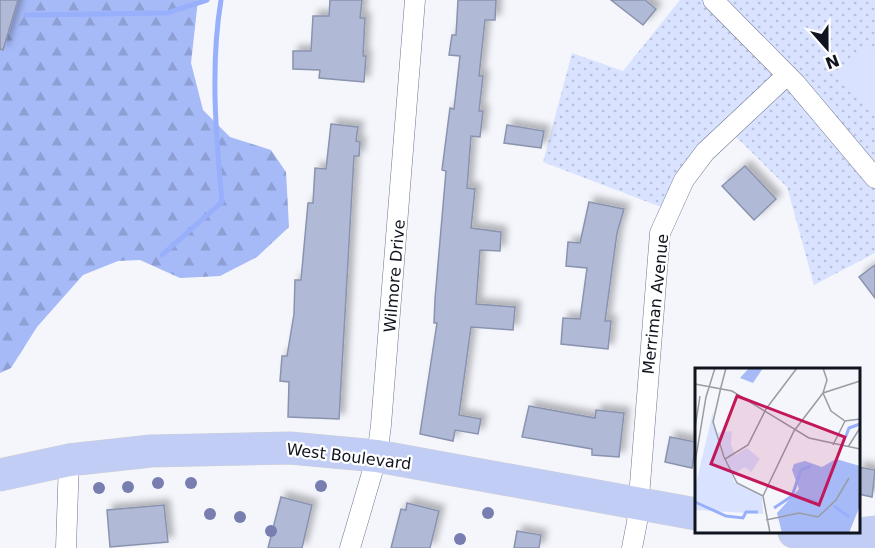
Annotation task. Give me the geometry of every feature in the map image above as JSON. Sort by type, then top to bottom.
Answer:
[{"type":"main road","name":"West Boulevard","points":[[0,475],[69,460],[163,450],[256,447],[377,456],[695,514]]},
{"type":"main road","points":[[808,533],[858,540]]},
{"type":"street","name":"Wilmore Drive","points":[[350,548],[377,456],[415,0]]},
{"type":"street","points":[[713,0],[787,75],[875,178]]},
{"type":"street","name":"Merriman Avenue","points":[[763,96],[770,88],[774,76],[764,54]]},
{"type":"street","name":"Merriman Avenue","points":[[632,548],[638,504],[660,233],[684,180],[705,152],[787,75]]},
{"type":"street","points":[[66,548],[69,460]]},
{"type":"green space","points":[[0,0],[198,0],[191,63],[203,110],[230,137],[271,150],[286,172],[289,227],[257,257],[220,276],[180,278],[140,260],[118,261],[83,275],[37,327],[11,368],[0,373]]},
{"type":"shaded area","points":[[680,0],[875,0],[875,253],[814,285],[787,187],[724,125],[661,207],[543,162],[572,53],[623,71]]},
{"type":"shaded area","points":[[868,46],[875,54],[875,113],[838,72]]},
{"type":"building","points":[[0,0],[18,0],[3,50],[0,49]]},
{"type":"building","points":[[330,0],[362,0],[360,18],[365,18],[363,56],[366,56],[364,82],[319,78],[320,70],[293,69],[293,51],[311,51],[313,16],[329,16]]},
{"type":"building","points":[[458,0],[496,0],[495,20],[485,20],[479,76],[483,76],[479,111],[483,111],[480,137],[471,136],[467,188],[475,189],[471,228],[501,232],[500,251],[480,250],[476,304],[515,307],[513,330],[471,327],[459,415],[481,419],[478,434],[455,430],[453,441],[420,434],[437,323],[434,323],[435,299],[446,171],[442,170],[450,108],[454,109],[460,56],[449,55],[452,35],[456,35]]},
{"type":"building","points":[[611,0],[645,0],[656,9],[643,25]]},
{"type":"building","points":[[331,124],[358,127],[356,141],[360,142],[359,156],[354,156],[339,419],[288,417],[289,382],[280,381],[282,356],[287,356],[294,314],[295,280],[301,280],[308,203],[313,203],[315,168],[326,169]]},
{"type":"building","points":[[507,125],[544,131],[541,148],[504,143]]},
{"type":"building","points":[[745,166],[776,199],[754,220],[722,186]]},
{"type":"building","points":[[589,202],[624,209],[617,233],[605,321],[611,321],[608,349],[561,344],[563,318],[580,319],[587,268],[566,266],[568,242],[580,243]]},
{"type":"building","points":[[875,265],[875,298],[859,277]]},
{"type":"building","points":[[529,406],[595,418],[596,410],[624,413],[619,457],[592,455],[592,449],[522,437]]},
{"type":"building","points":[[670,437],[695,442],[692,468],[665,462]]},
{"type":"building","points":[[860,467],[875,470],[872,497],[860,494]]},
{"type":"building","points":[[281,497],[312,505],[302,548],[268,548]]},
{"type":"building","points":[[407,503],[439,511],[430,548],[391,548],[401,509],[406,510]]},
{"type":"building","points":[[164,505],[168,542],[110,547],[107,510]]},
{"type":"building","points":[[517,531],[541,535],[539,548],[514,548]]},
{"type":"waterway","points":[[26,15],[167,13],[207,0]]},
{"type":"waterway","points":[[162,255],[222,202],[215,76],[221,0]]}]
